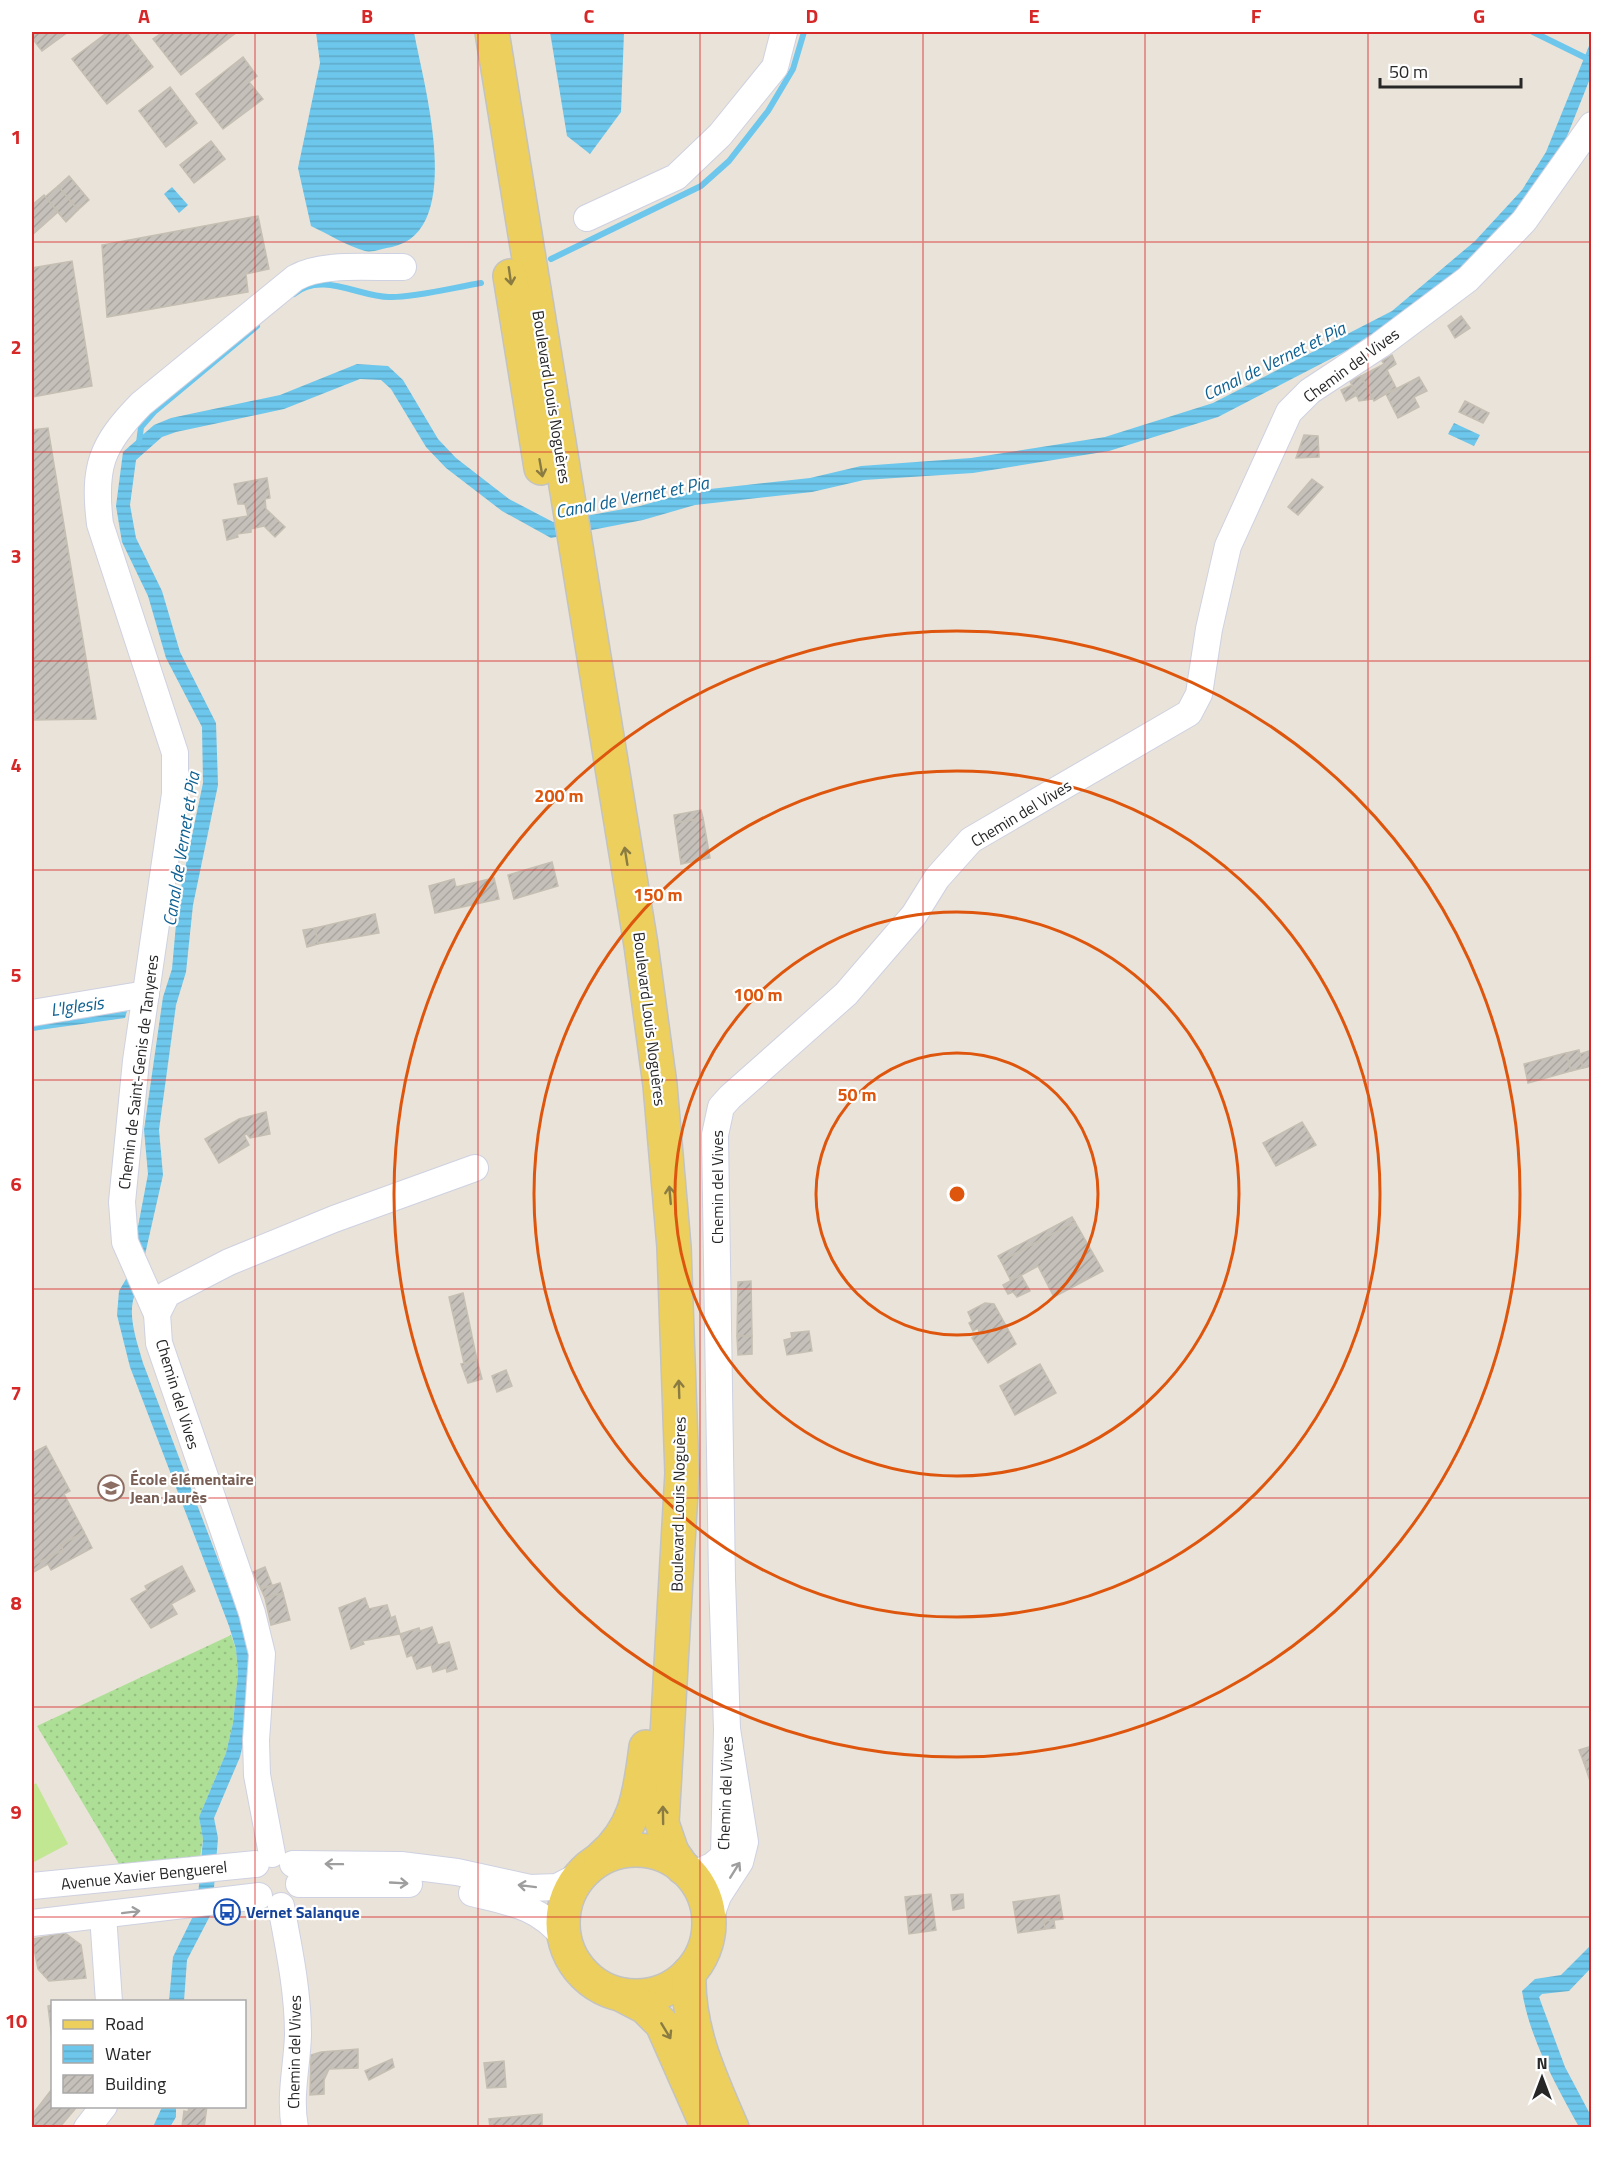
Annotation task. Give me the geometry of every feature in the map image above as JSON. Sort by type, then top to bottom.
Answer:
[{"type":"main road","name":"Boulevard Louis Noguères","points":[[471,32],[559,506]]},
{"type":"main road","name":"Boulevard Louis Noguères","points":[[492,32],[566,553],[638,1087],[652,1246],[659,1473],[649,1718],[641,1786],[632,1818],[618,1844],[592,1866]]},
{"type":"main road","name":"Boulevard Louis Noguères","points":[[566,553],[643,957],[660,1085],[674,1247],[682,1473],[662,1822],[672,1852],[687,1871]]},
{"type":"main road","points":[[622,1995],[646,1995],[670,1988],[689,1973],[698,1961],[707,1941],[709,1921],[703,1897],[687,1871],[665,1856],[644,1851],[622,1851],[592,1866],[569,1893],[563,1915],[564,1938],[571,1958],[584,1975],[602,1988],[645,2007],[662,2024],[708,2127]]},
{"type":"main road","points":[[689,1973],[688,1995],[693,2024],[703,2058],[732,2127]]},
{"type":"street","points":[[587,218],[676,177],[720,135],[775,67],[784,32]]},
{"type":"street","name":"Chemin del Vives","points":[[687,1871],[712,1866],[724,1856],[727,1729],[715,1135],[721,1107],[747,1079],[846,994],[914,915],[938,878],[971,840],[1189,714],[1199,694],[1209,629],[1228,546],[1289,412],[1310,391],[1380,345],[1468,279],[1524,221],[1592,125]]},
{"type":"street","name":"Chemin de Saint-Genis de Tanyeres","points":[[157,1314],[124,1242],[122,1202],[146,994],[175,794],[175,753],[100,524],[96,489],[102,455],[121,424],[141,404],[295,278],[305,272],[320,269],[403,267]]},
{"type":"street","points":[[32,1013],[146,994]]},
{"type":"street","points":[[157,1314],[167,1294],[229,1262],[334,1219],[475,1168]]},
{"type":"street","name":"Chemin del Vives","points":[[157,1314],[159,1343],[252,1613],[262,1654],[256,1740],[257,1775],[271,1866],[253,1877],[259,1900],[296,1983],[298,2037],[291,2103],[295,2127]]},
{"type":"street","name":"Chemin del Vives","points":[[709,1921],[718,1896],[740,1862],[745,1842],[727,1729]]},
{"type":"street","name":"Avenue Xavier Benguerel","points":[[32,1886],[169,1872],[271,1866],[401,1865],[457,1872],[530,1888],[557,1887],[592,1866]]},
{"type":"street","points":[[259,1900],[292,1899],[271,1866]]},
{"type":"street","name":"Avenue Xavier Benguerel","points":[[271,1866],[454,1889],[526,1907],[552,1922],[564,1938]]},
{"type":"street","name":"Avenue Xavier Benguerel","points":[[32,1923],[172,1907],[259,1900]]},
{"type":"street","points":[[103,1915],[109,2000]]},
{"type":"street","points":[[87,2127],[102,2108]]},
{"type":"green space","points":[[231,1635],[236,1649],[238,1673],[233,1723],[226,1753],[199,1817],[203,1839],[200,1858],[119,1864],[37,1726]]},
{"type":"green space","points":[[36,1783],[68,1844],[32,1863],[32,1786]]},
{"type":"water","points":[[316,32],[414,32],[431,118],[434,185],[428,214],[415,235],[392,247],[365,251],[311,226],[298,168],[320,63]]},
{"type":"water","points":[[550,32],[624,32],[621,112],[590,154],[567,136]]},
{"type":"water","points":[[1591,41],[1591,76],[1558,159],[1514,222],[1400,323],[1218,417],[1109,451],[973,473],[864,480],[812,492],[695,505],[643,520],[551,538],[502,511],[446,468],[426,447],[391,389],[381,380],[360,379],[284,409],[176,432],[162,437],[136,460],[130,505],[136,538],[162,591],[180,652],[216,723],[218,785],[193,905],[186,972],[176,1005],[159,1130],[163,1175],[132,1307],[132,1317],[143,1363],[251,1646],[247,1726],[240,1757],[214,1818],[218,1838],[212,1912],[187,1960],[184,2000],[169,2000],[173,1957],[197,1908],[203,1839],[199,1817],[226,1753],[233,1723],[238,1673],[236,1649],[229,1626],[130,1367],[117,1315],[119,1291],[129,1274],[148,1174],[144,1130],[163,997],[172,969],[178,902],[203,783],[202,727],[166,658],[148,596],[122,542],[116,506],[123,452],[154,425],[171,418],[280,395],[357,364],[388,366],[403,380],[438,439],[456,458],[509,499],[553,522],[640,506],[692,491],[810,478],[861,466],[971,458],[1105,437],[1213,403],[1392,311],[1475,241],[1522,190],[1546,152]]},
{"type":"water","points":[[172,187],[188,205],[179,213],[164,194]]},
{"type":"water","points":[[1454,423],[1480,435],[1474,446],[1448,434]]},
{"type":"water","points":[[127,1011],[125,1018],[32,1031],[32,1025]]},
{"type":"water","points":[[1591,1945],[1591,1968],[1569,1991],[1542,1994],[1539,1997],[1565,2067],[1591,2116],[1591,2127],[1579,2127],[1537,2044],[1522,1991],[1535,1979],[1561,1975]]},
{"type":"water","points":[[162,2108],[176,2108],[176,2117],[170,2127],[153,2127]]},
{"type":"building","points":[[32,32],[68,32],[42,51],[32,38]]},
{"type":"building","points":[[108,32],[126,32],[153,67],[107,104],[72,59]]},
{"type":"building","points":[[163,32],[237,32],[181,75],[153,39]]},
{"type":"building","points":[[243,57],[257,76],[249,82],[263,99],[223,129],[196,94]]},
{"type":"building","points":[[170,87],[197,123],[166,147],[139,111]]},
{"type":"building","points":[[211,141],[225,159],[194,183],[180,165]]},
{"type":"building","points":[[69,176],[89,200],[78,210],[58,186]]},
{"type":"building","points":[[58,186],[78,210],[66,222],[45,197]]},
{"type":"building","points":[[44,195],[58,212],[32,235],[32,205]]},
{"type":"building","points":[[258,216],[269,269],[246,274],[248,292],[107,317],[102,245]]},
{"type":"building","points":[[72,261],[92,386],[32,397],[32,268]]},
{"type":"building","points":[[1461,316],[1470,328],[1455,338],[1448,326]]},
{"type":"building","points":[[1392,355],[1396,364],[1387,370],[1396,388],[1374,401],[1361,376],[1384,364],[1382,361]]},
{"type":"building","points":[[1361,376],[1373,399],[1359,401],[1350,381]]},
{"type":"building","points":[[1419,377],[1427,391],[1414,397],[1419,407],[1398,418],[1386,394]]},
{"type":"building","points":[[1352,385],[1357,395],[1346,401],[1341,390]]},
{"type":"building","points":[[1465,401],[1489,413],[1483,423],[1459,412]]},
{"type":"building","points":[[48,428],[96,719],[32,720],[32,430]]},
{"type":"building","points":[[1304,435],[1318,436],[1319,457],[1296,458]]},
{"type":"building","points":[[267,478],[270,498],[265,499],[266,509],[285,527],[275,537],[264,526],[251,529],[251,532],[237,534],[238,537],[227,540],[223,520],[248,516],[245,504],[238,504],[234,484]]},
{"type":"building","points":[[1312,479],[1323,487],[1298,515],[1288,507]]},
{"type":"building","points":[[701,810],[703,818],[675,823],[674,815]]},
{"type":"building","points":[[703,818],[710,858],[681,864],[675,823]]},
{"type":"building","points":[[552,862],[558,886],[514,899],[508,875]]},
{"type":"building","points":[[494,878],[499,899],[435,913],[429,886],[454,879],[456,887]]},
{"type":"building","points":[[375,914],[379,933],[318,944],[315,928]]},
{"type":"building","points":[[315,928],[318,944],[307,947],[303,930]]},
{"type":"building","points":[[1579,1050],[1583,1068],[1571,1071],[1566,1053]]},
{"type":"building","points":[[1589,1051],[1592,1066],[1583,1068],[1580,1054]]},
{"type":"building","points":[[1566,1053],[1571,1071],[1528,1083],[1524,1064]]},
{"type":"building","points":[[266,1112],[270,1134],[250,1138],[247,1134],[244,1135],[249,1145],[219,1163],[205,1139],[239,1119]]},
{"type":"building","points":[[1302,1122],[1316,1145],[1276,1166],[1263,1143]]},
{"type":"building","points":[[1072,1217],[1075,1222],[1001,1261],[998,1256]]},
{"type":"building","points":[[1075,1222],[1103,1271],[1054,1297],[1038,1266],[1011,1281],[1001,1261]]},
{"type":"building","points":[[1021,1275],[1030,1291],[1017,1297],[1013,1292],[1008,1294],[1003,1285]]},
{"type":"building","points":[[751,1281],[752,1336],[737,1336],[738,1282]]},
{"type":"building","points":[[463,1293],[477,1360],[464,1363],[449,1297]]},
{"type":"building","points":[[985,1303],[994,1304],[1016,1344],[988,1363],[972,1338],[979,1332],[978,1328],[973,1331],[969,1323],[972,1321],[968,1312]]},
{"type":"building","points":[[809,1331],[812,1351],[787,1355],[784,1340],[792,1338],[791,1333]]},
{"type":"building","points":[[737,1336],[752,1336],[752,1354],[738,1355]]},
{"type":"building","points":[[477,1360],[482,1379],[468,1383],[461,1364]]},
{"type":"building","points":[[1040,1364],[1056,1393],[1015,1415],[1000,1386]]},
{"type":"building","points":[[506,1370],[512,1386],[497,1392],[492,1376]]},
{"type":"building","points":[[46,1446],[70,1491],[64,1494],[84,1532],[61,1545],[63,1550],[32,1566],[32,1453]]},
{"type":"building","points":[[84,1532],[92,1548],[51,1570],[48,1564],[32,1573],[32,1566],[63,1550],[61,1545]]},
{"type":"building","points":[[182,1566],[195,1591],[171,1604],[177,1614],[151,1628],[131,1599],[147,1590],[145,1586]]},
{"type":"building","points":[[265,1567],[272,1585],[261,1589],[253,1572]]},
{"type":"building","points":[[280,1583],[283,1593],[265,1598],[261,1589]]},
{"type":"building","points":[[283,1593],[290,1620],[271,1625],[265,1598]]},
{"type":"building","points":[[365,1598],[369,1609],[387,1605],[391,1618],[395,1616],[400,1634],[362,1641],[364,1644],[351,1649],[339,1608]]},
{"type":"building","points":[[432,1627],[438,1645],[449,1642],[457,1669],[447,1672],[446,1668],[433,1672],[431,1665],[417,1669],[412,1655],[407,1657],[400,1634],[419,1628],[420,1631]]},
{"type":"building","points":[[1592,1746],[1592,1760],[1584,1763],[1579,1750]]},
{"type":"building","points":[[1592,1760],[1592,1787],[1584,1763]]},
{"type":"building","points":[[931,1894],[936,1930],[909,1934],[905,1897]]},
{"type":"building","points":[[963,1894],[964,1908],[953,1910],[951,1895]]},
{"type":"building","points":[[1059,1895],[1063,1919],[1044,1921],[1045,1929],[1018,1933],[1013,1902]]},
{"type":"building","points":[[1054,1920],[1055,1928],[1045,1929],[1044,1921]]},
{"type":"building","points":[[65,1933],[81,1945],[86,1978],[49,1981],[38,1969],[32,1939]]},
{"type":"building","points":[[51,2005],[51,2031],[48,2006]]},
{"type":"building","points":[[358,2049],[358,2068],[329,2069],[324,2080],[324,2094],[310,2095],[311,2055]]},
{"type":"building","points":[[392,2059],[394,2067],[369,2080],[365,2071]]},
{"type":"building","points":[[504,2061],[506,2087],[487,2088],[484,2063]]},
{"type":"building","points":[[51,2090],[51,2108],[76,2108],[59,2128],[32,2128],[32,2115]]},
{"type":"building","points":[[189,2108],[207,2108],[204,2128],[182,2127],[184,2111],[188,2112]]},
{"type":"building","points":[[542,2114],[542,2128],[490,2128],[489,2119]]},
{"type":"waterway","points":[[551,259],[701,186],[729,161],[768,111],[793,69],[804,32]]},
{"type":"waterway","points":[[1533,32],[1592,61]]},
{"type":"waterway","points":[[294,294],[316,285],[328,285],[378,296],[399,297],[481,283]]},
{"type":"waterway","points":[[139,443],[141,427],[154,412],[257,326]]},
{"type":"place","name":"École élémentaire Jean Jaurès","points":[[111,1488]]},
{"type":"place","name":"Vernet Salanque","points":[[227,1912]]},
{"type":"water label","name":"Canal de Vernet et Pia","points":[[1274,361]]},
{"type":"water label","name":"Canal de Vernet et Pia","points":[[632,497]]},
{"type":"water label","name":"Canal de Vernet et Pia","points":[[181,849]]},
{"type":"water label","name":"L'Iglesis","points":[[77,1006]]}]
